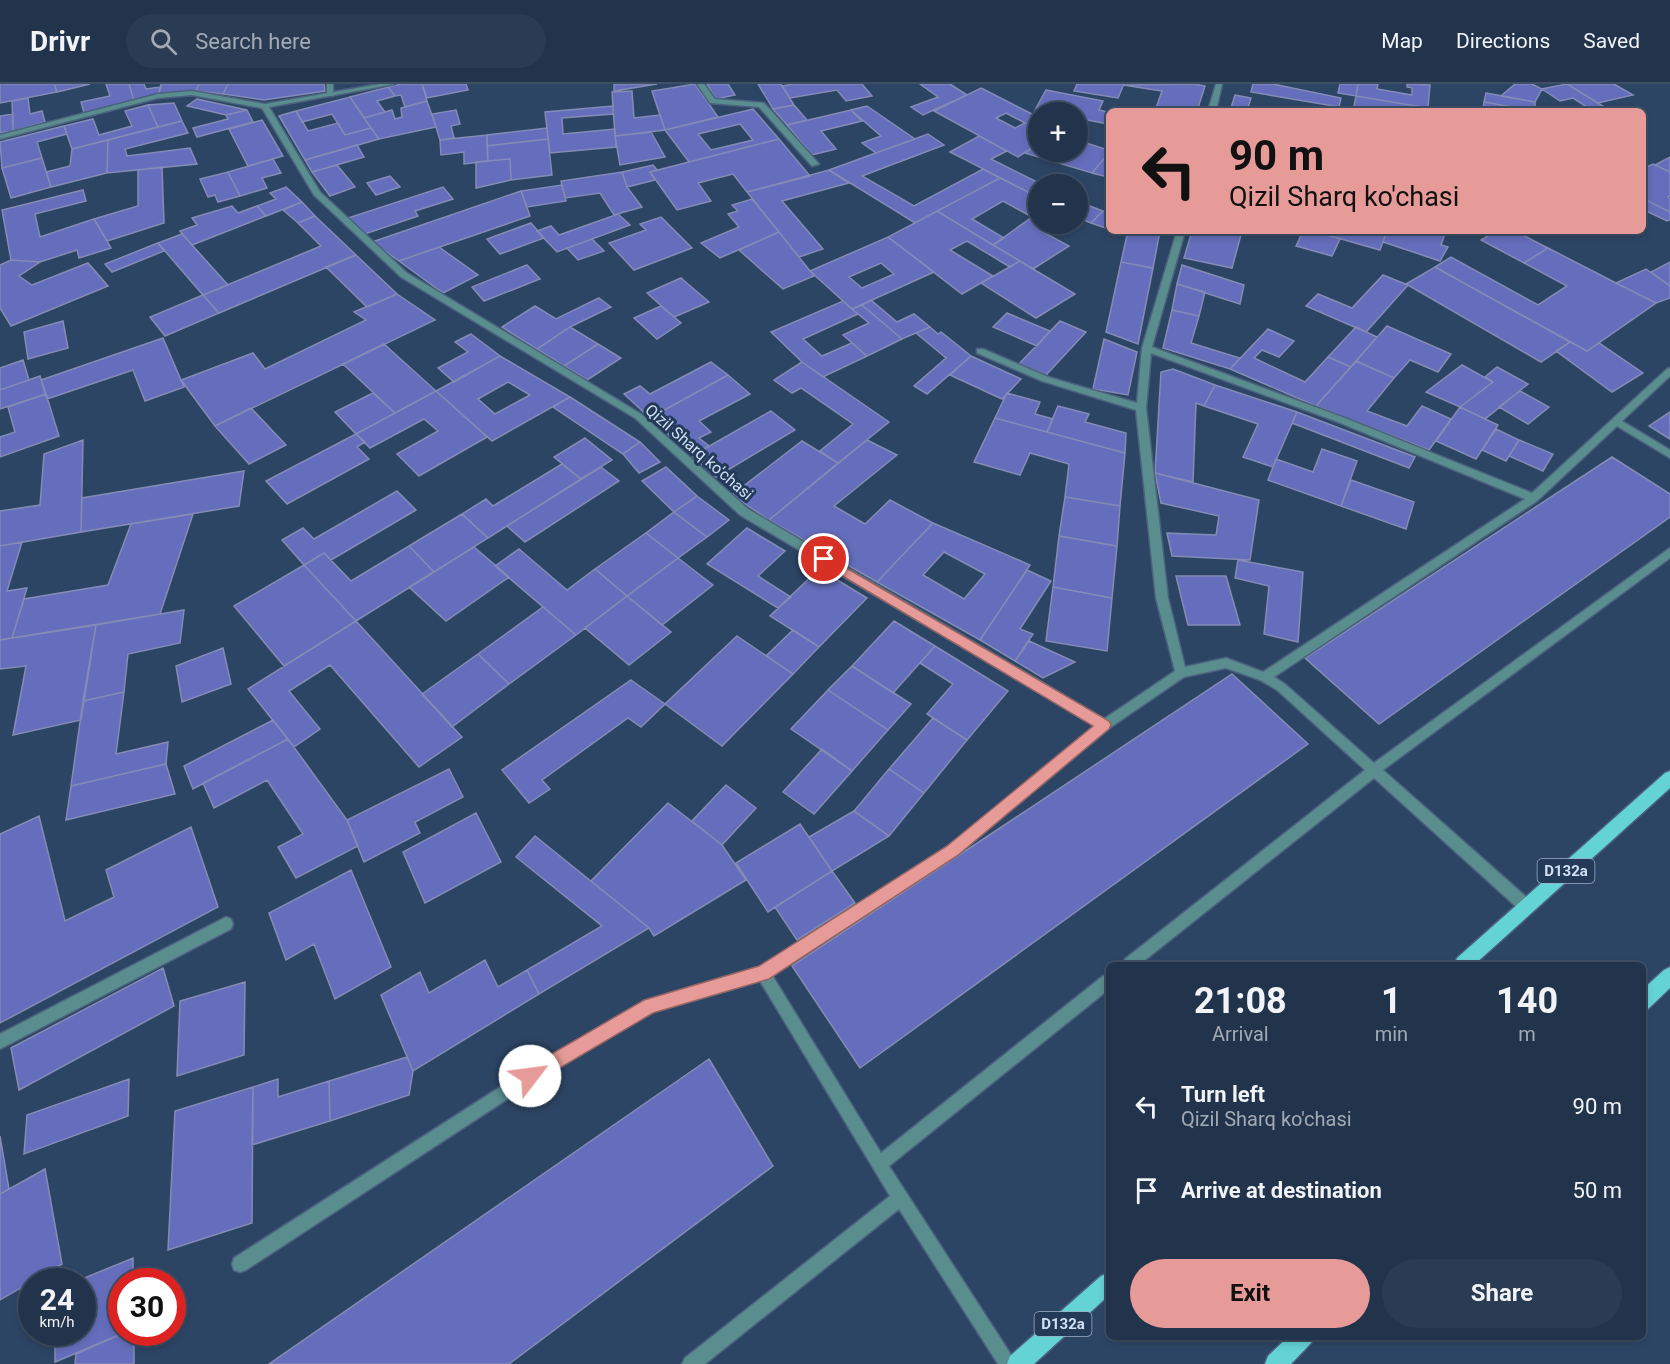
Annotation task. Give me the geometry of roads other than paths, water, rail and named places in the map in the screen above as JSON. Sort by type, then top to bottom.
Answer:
[{"type":"main road","name":"D132a","points":[[1465,962],[1670,778]]},
{"type":"main road","points":[[1646,999],[1670,976]]},
{"type":"main road","name":"D132a","points":[[1018,1364],[1106,1285]]},
{"type":"main road","points":[[1276,1364],[1300,1340]]},
{"type":"street","points":[[330,84],[331,95]]},
{"type":"street","points":[[0,137],[158,96],[192,93],[265,106],[392,84]]},
{"type":"street","points":[[700,84],[713,101],[761,105],[815,164]]},
{"type":"street","points":[[1213,108],[1219,84]]},
{"type":"street","name":"Qizil Sharq ko'chasi","points":[[265,106],[316,193],[404,275],[638,416],[744,512],[1104,725]]},
{"type":"street","points":[[1180,234],[1147,348],[1141,408],[1162,598],[1181,673]]},
{"type":"street","points":[[1147,348],[1339,418],[1533,498]]},
{"type":"street","points":[[980,351],[1045,379],[1141,408]]},
{"type":"street","points":[[1264,677],[1533,498],[1670,371]]},
{"type":"street","points":[[1617,421],[1670,455]]},
{"type":"street","points":[[1133,962],[1374,770],[1670,552]]},
{"type":"street","points":[[240,1264],[530,1076],[650,1006],[763,973],[952,851],[1104,725],[1181,673],[1226,663],[1264,677],[1281,687],[1527,907]]},
{"type":"street","points":[[0,1042],[226,924]]},
{"type":"street","points":[[763,973],[879,1164],[1008,1364]]},
{"type":"street","points":[[879,1164],[1106,983]]},
{"type":"street","points":[[691,1364],[901,1197]]}]
